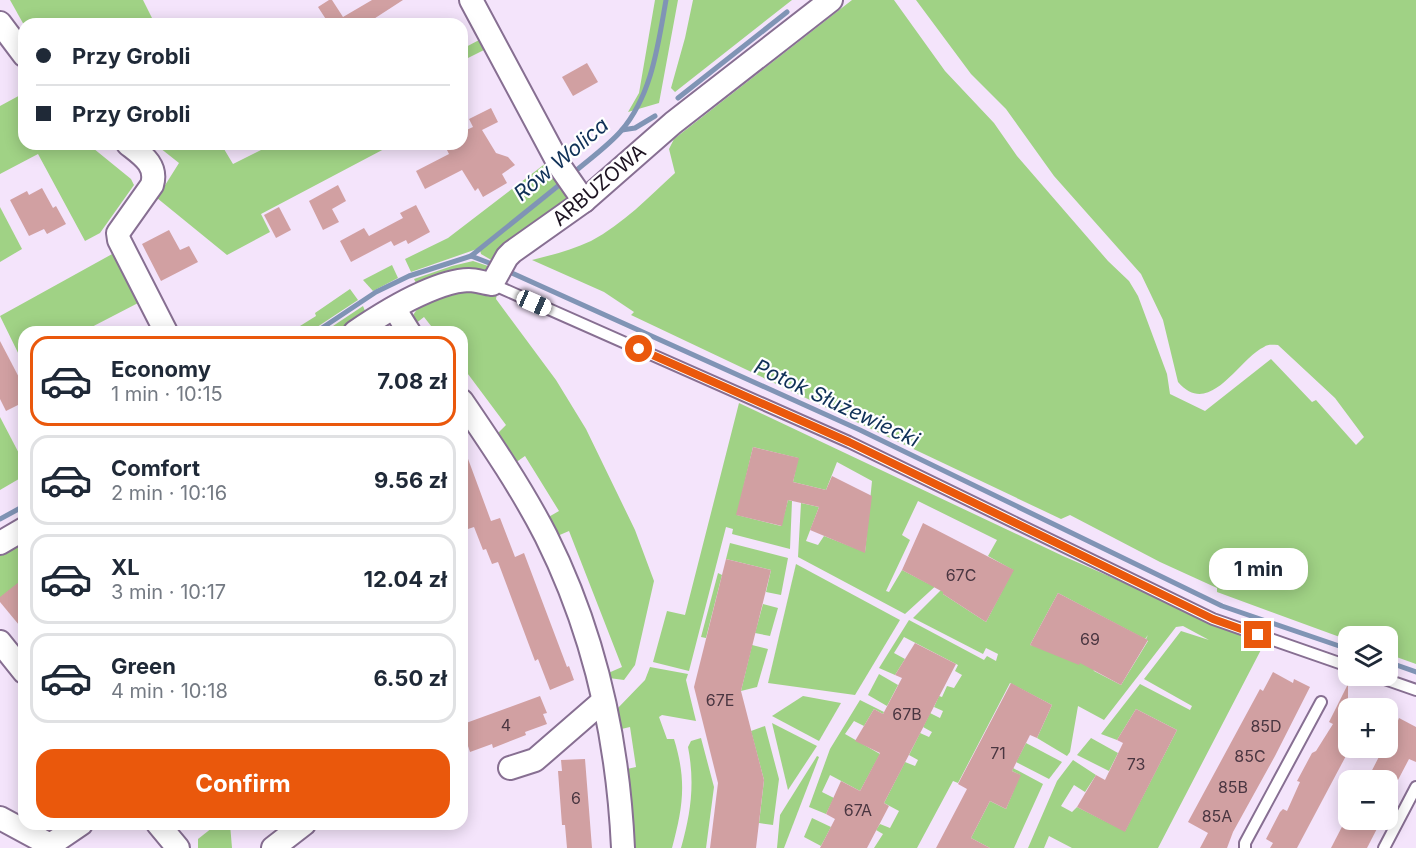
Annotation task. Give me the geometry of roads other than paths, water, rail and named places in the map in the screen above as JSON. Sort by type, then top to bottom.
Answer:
[{"type":"street","points":[[471,0],[561,168],[581,197]]},
{"type":"street","name":"ARBUZOWA","points":[[493,281],[507,257],[673,123],[831,0]]},
{"type":"street","points":[[0,23],[18,47]]},
{"type":"street","points":[[136,150],[147,158],[152,166],[154,178],[152,185],[118,233],[119,240],[163,326]]},
{"type":"street","points":[[365,326],[394,308],[434,289],[458,281],[493,281]]},
{"type":"street","points":[[394,308],[406,326]]},
{"type":"street","points":[[468,410],[500,455],[546,536],[583,626],[600,679],[617,770],[623,848]]},
{"type":"street","points":[[0,543],[18,532]]},
{"type":"street","points":[[0,642],[18,664]]},
{"type":"street","points":[[510,768],[535,760],[603,701]]},
{"type":"street","points":[[0,818],[18,828]]},
{"type":"street","points":[[22,830],[50,845],[72,830]]},
{"type":"street","points":[[163,830],[178,848]]},
{"type":"street","points":[[273,848],[296,830]]},
{"type":"lane","points":[[493,281],[849,442],[1213,619],[1338,663]]},
{"type":"lane","points":[[1398,684],[1416,690]]},
{"type":"lane","points":[[1245,848],[1245,843],[1321,702]]},
{"type":"lane","points":[[1384,848],[1416,787]]},
{"type":"waterway","name":"Rów Wolica","points":[[572,174],[616,137],[632,117],[647,86],[652,69],[666,0]]},
{"type":"waterway","points":[[678,98],[787,12]]},
{"type":"waterway","points":[[622,130],[635,128],[655,116]]},
{"type":"waterway","name":"Rów Wolica","points":[[471,256],[563,182]]},
{"type":"waterway","name":"Potok Służewiecki","points":[[325,326],[376,292],[409,276],[471,256],[497,266]]},
{"type":"waterway","name":"Potok Służewiecki","points":[[505,270],[860,430],[1222,606],[1338,646]]},
{"type":"waterway","name":"Potok Służewiecki","points":[[0,519],[18,509]]},
{"type":"waterway","name":"Potok Służewiecki","points":[[1398,666],[1416,672]]}]
